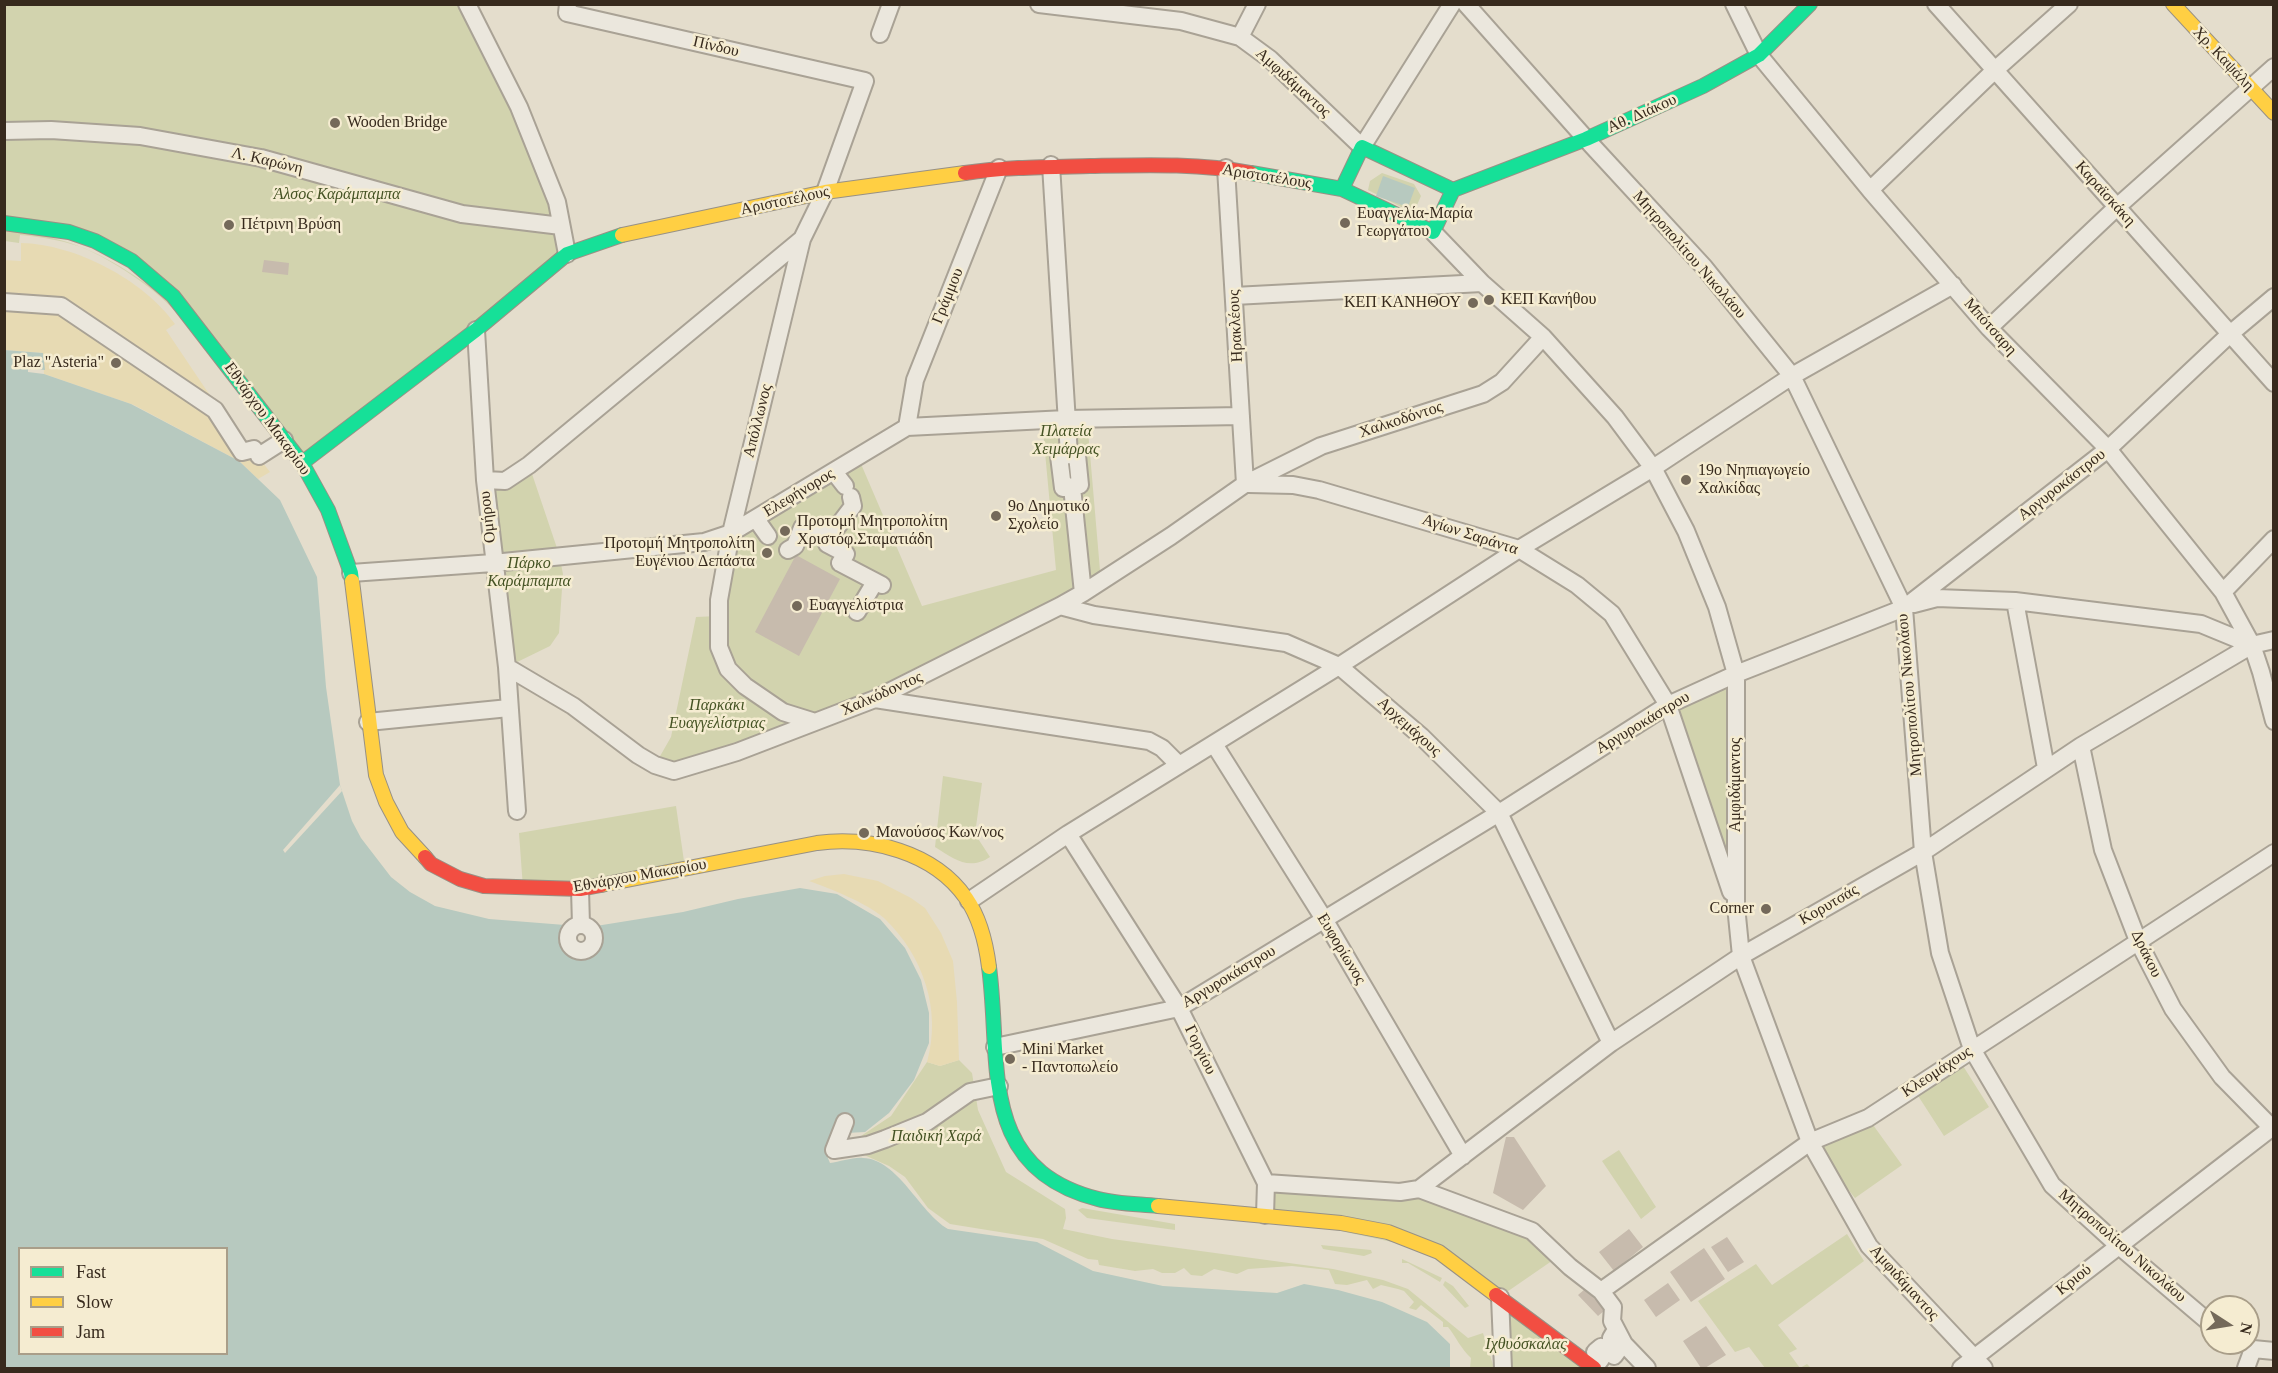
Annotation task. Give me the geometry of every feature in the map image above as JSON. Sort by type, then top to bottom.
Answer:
[{"type":"street","points":[[467,4],[519,106],[557,202],[567,254]]},
{"type":"street","points":[[880,34],[891,4]]},
{"type":"street","name":"Αμφιδάμαντος","points":[[1039,4],[1102,8],[1181,21],[1240,37],[1270,59],[1362,147]]},
{"type":"street","points":[[1240,37],[1257,4]]},
{"type":"street","points":[[1342,189],[1362,147],[1452,4]]},
{"type":"street","name":"Μητροπολίτου Νικολάου","points":[[1466,4],[1704,267],[1792,376],[1904,608],[1923,852],[1940,953],[1972,1049],[2052,1185],[2119,1246],[2200,1314]]},
{"type":"street","name":"Μπότσαρη","points":[[1734,4],[1759,55],[1870,190],[1989,328],[2108,449],[2223,592],[2252,645],[2274,721]]},
{"type":"street","name":"Αθ. Διάκου","points":[[1453,190],[1586,139],[1703,86],[1759,55],[1810,4]]},
{"type":"street","name":"Καραϊσκάκη","points":[[1936,4],[2274,383]]},
{"type":"street","points":[[1870,190],[1995,70],[2069,4]]},
{"type":"street","name":"Χρ. Καψάλη","points":[[2173,4],[2274,112]]},
{"type":"street","name":"Πίνδου","points":[[568,9],[865,81]]},
{"type":"street","points":[[1989,328],[2117,207],[2274,67]]},
{"type":"street","name":"Απόλλωνος","points":[[815,723],[783,712],[761,699],[728,669],[722,658],[718,636],[719,600],[731,533],[802,238],[825,192],[865,81]]},
{"type":"street","name":"Λ. Καρώνη","points":[[4,131],[51,130],[140,136],[261,158],[462,214],[561,226]]},
{"type":"street","points":[[1362,147],[1453,190],[1433,232]]},
{"type":"street","points":[[1051,165],[1069,455],[1077,455],[1080,485],[1072,487],[1083,593]]},
{"type":"street","name":"Αριστοτέλους","points":[[302,463],[476,330],[567,254],[617,236],[825,192],[999,168],[1129,165],[1226,168],[1342,189],[1433,232]]},
{"type":"street","name":"Γράμμου","points":[[907,427],[915,380],[999,168]]},
{"type":"street","name":"Ηρακλέους","points":[[1226,168],[1245,484]]},
{"type":"street","name":"Εθνάρχου Μακαρίου","points":[[4,223],[69,232],[95,241],[132,261],[173,296],[302,463],[328,510],[351,573],[376,775],[386,802],[402,832],[431,864],[460,879],[484,886],[580,889],[790,847],[844,841],[880,846],[914,857],[955,884],[977,916],[986,947],[999,1086],[1010,1132],[1036,1166],[1064,1186],[1082,1195],[1119,1202],[1265,1215]]},
{"type":"street","name":"Αμφιδάμαντος","points":[[1433,232],[1482,283],[1543,337],[1615,417],[1653,468],[1686,531],[1717,607],[1736,674],[1736,906],[1741,956],[1810,1142],[1869,1246],[1973,1365]]},
{"type":"street","points":[[485,480],[505,481],[529,465],[802,238]]},
{"type":"street","points":[[1234,296],[1482,283]]},
{"type":"street","points":[[969,902],[1068,834],[1339,666],[1519,549],[1653,468],[1792,376],[1953,285]]},
{"type":"street","name":"Αργυροκάστρου","points":[[995,1047],[1179,1008],[1499,813],[1668,705],[1736,674],[1904,608],[2108,449],[2230,334],[2274,297]]},
{"type":"street","points":[[4,303],[61,306],[215,410],[242,452],[256,452],[284,440]]},
{"type":"street","name":"Ομήρου","points":[[476,330],[485,480],[507,667],[508,708],[517,811]]},
{"type":"street","name":"Χαλκοδόντος","points":[[1245,484],[1321,446],[1483,394],[1502,382],[1543,337]]},
{"type":"street","name":"Ελεφήνορος","points":[[351,573],[493,563],[704,542],[731,533],[756,519],[907,427],[1066,419],[1241,416]]},
{"type":"street","points":[[834,472],[848,491],[853,506],[827,544],[846,554],[840,563],[879,584],[857,612]]},
{"type":"street","name":"Αγίων Σαράντα","points":[[1245,484],[1293,485],[1319,490],[1519,549],[1577,585],[1612,614],[1668,705],[1736,906]]},
{"type":"street","name":"Χαλκόδοντος","points":[[507,667],[573,706],[638,755],[655,765],[674,771],[737,752],[875,699],[1083,593],[1171,536],[1245,484]]},
{"type":"street","points":[[756,519],[768,536]]},
{"type":"street","points":[[788,550],[795,546],[802,528],[816,528],[831,536]]},
{"type":"street","points":[[2223,592],[2274,539]]},
{"type":"street","points":[[1904,608],[1937,598],[2015,601],[2201,624],[2252,645]]},
{"type":"street","points":[[2015,601],[2046,768]]},
{"type":"street","name":"Αρχεμάχους","points":[[1060,606],[1094,615],[1286,643],[1339,666],[1421,736],[1499,813],[1611,1043]]},
{"type":"street","name":"Κορυτσάς","points":[[1266,1183],[1400,1192],[1419,1189],[1611,1043],[1741,956],[1923,852],[2081,746],[2252,645],[2274,640]]},
{"type":"street","points":[[875,699],[1149,741],[1162,748],[1179,765]]},
{"type":"street","points":[[368,722],[508,708]]},
{"type":"street","name":"Ευφορίωνος","points":[[1214,744],[1324,919],[1464,1156]]},
{"type":"street","name":"Δράκου","points":[[2081,746],[2103,850],[2138,941],[2173,1009],[2222,1077],[2273,1128]]},
{"type":"street","name":"Γοργίου","points":[[1068,834],[1179,1008],[1266,1183],[1265,1215]]},
{"type":"street","name":"Κλεομάχους","points":[[1601,1291],[1810,1142],[1868,1118],[2274,853]]},
{"type":"street","points":[[580,889],[581,925]]},
{"type":"street","points":[[845,1122],[834,1150],[868,1145],[885,1139],[927,1122],[970,1092],[999,1086]]},
{"type":"street","name":"Κριού","points":[[1973,1365],[2119,1246],[2273,1128]]},
{"type":"street","points":[[1419,1189],[1532,1231],[1570,1267],[1601,1291],[1613,1308],[1612,1321],[1624,1344],[1647,1368]]},
{"type":"street","points":[[1265,1215],[1341,1223],[1388,1232],[1439,1252],[1594,1368],[1601,1359],[1595,1352],[1601,1347],[1614,1356],[1617,1352],[1611,1338],[1616,1327]]},
{"type":"street","points":[[1500,1297],[1503,1368]]},
{"type":"green space","name":"Άλσος Καράμπαμπα","points":[[467,4],[519,107],[557,202],[567,254],[476,330],[302,463],[173,296],[132,261],[95,241],[69,232],[22,225],[21,233],[54,238],[70,243],[84,248],[113,262],[158,293],[183,317],[181,318],[162,298],[138,280],[88,250],[46,238],[20,235],[19,243],[5,241],[5,5]]},
{"type":"green space","points":[[1382,173],[1414,184],[1421,196],[1417,205],[1409,211],[1368,190],[1370,181]]},
{"type":"green space","points":[[1087,419],[1101,582],[945,665],[674,771],[655,765],[671,737],[696,617],[718,616],[731,533],[858,457],[922,606],[1056,570],[1042,420]]},
{"type":"green space","name":"Πάρκο Καράμπαμπα","points":[[529,465],[559,554],[563,574],[559,633],[550,646],[507,667],[485,480]]},
{"type":"green space","points":[[1736,674],[1736,906],[1668,705]]},
{"type":"green space","points":[[943,776],[982,783],[975,834],[990,857],[975,863],[962,862],[935,847]]},
{"type":"green space","points":[[676,806],[685,868],[523,888],[519,833]]},
{"type":"green space","points":[[1958,1058],[1989,1107],[1944,1136],[1913,1088]]},
{"type":"green space","name":"Παιδική Χαρά","points":[[959,1060],[972,1073],[978,1110],[1006,1172],[1065,1209],[1066,1218],[1063,1229],[1112,1239],[1333,1269],[1383,1280],[1408,1289],[1468,1338],[1483,1333],[1494,1368],[1470,1368],[1471,1358],[1448,1327],[1443,1327],[1443,1322],[1421,1305],[1416,1310],[1409,1308],[1414,1302],[1404,1291],[1381,1285],[1373,1289],[1367,1280],[1347,1285],[1335,1284],[1329,1270],[1292,1266],[1248,1269],[1237,1274],[1214,1269],[1202,1276],[1191,1275],[1184,1268],[1175,1273],[1162,1273],[1153,1269],[1135,1271],[1099,1265],[1098,1260],[1088,1259],[1043,1239],[950,1224],[928,1208],[905,1177],[889,1166],[862,1154],[861,1136],[891,1116],[927,1062],[940,1066]]},
{"type":"green space","points":[[1868,1118],[1902,1165],[1855,1198],[1810,1142]]},
{"type":"green space","points":[[1619,1150],[1656,1207],[1641,1219],[1602,1161]]},
{"type":"green space","name":"Ιχθυόσκαλας","points":[[1266,1183],[1400,1192],[1532,1231],[1559,1256],[1501,1296],[1594,1368],[1503,1368],[1500,1297],[1439,1252],[1265,1215]]},
{"type":"green space","points":[[1082,1208],[1175,1224],[1175,1230],[1087,1218],[1078,1210]]},
{"type":"green space","points":[[1847,1234],[1864,1261],[1778,1325],[1797,1349],[1789,1353],[1800,1368],[1765,1368],[1749,1347],[1735,1352],[1698,1301],[1756,1264],[1772,1285]]},
{"type":"green space","points":[[1321,1245],[1371,1250],[1372,1253],[1364,1256],[1323,1249]]},
{"type":"green space","points":[[1402,1259],[1442,1278],[1440,1282],[1408,1263],[1402,1263]]},
{"type":"green space","points":[[1445,1281],[1453,1286],[1469,1306],[1465,1308],[1443,1285]]},
{"type":"sand","name":"Plaz \"Asteria\"","points":[[21,243],[63,250],[107,267],[127,279],[162,308],[175,324],[166,330],[207,391],[270,472],[258,479],[239,461],[134,405],[44,374],[43,353],[5,350],[4,260],[21,261]]},
{"type":"sand","points":[[844,874],[878,881],[911,898],[925,908],[941,933],[953,961],[959,1060],[940,1066],[927,1062],[932,1023],[926,984],[919,966],[898,933],[877,912],[838,892],[809,881]]},
{"type":"shaded area","points":[[1383,176],[1415,188],[1408,207],[1376,196]]},
{"type":"shaded area","points":[[4,350],[43,353],[45,370],[28,368],[28,372],[44,374],[131,404],[239,461],[280,500],[317,577],[326,687],[340,785],[352,821],[361,838],[391,877],[410,892],[435,906],[489,919],[565,925],[566,946],[580,955],[585,955],[593,948],[596,926],[683,912],[800,888],[837,894],[880,919],[905,948],[921,980],[929,1013],[929,1043],[914,1080],[889,1113],[865,1132],[846,1133],[844,1118],[824,1149],[830,1163],[859,1158],[876,1161],[898,1176],[927,1211],[948,1229],[1037,1242],[1093,1271],[1163,1286],[1277,1293],[1304,1284],[1382,1302],[1427,1322],[1450,1344],[1450,1368],[5,1368]]},
{"type":"pier","points":[[340,785],[342,791],[285,853],[283,850]]},
{"type":"building","points":[[264,260],[289,263],[288,275],[262,272]]},
{"type":"building","name":"Ευαγγελίστρια","points":[[796,555],[840,579],[799,656],[755,632]]},
{"type":"building","points":[[1506,1137],[1514,1137],[1546,1186],[1523,1210],[1493,1193]]},
{"type":"building","points":[[1629,1229],[1643,1247],[1614,1271],[1599,1252]]},
{"type":"building","points":[[1727,1237],[1744,1262],[1728,1272],[1711,1247]]},
{"type":"building","points":[[1704,1248],[1725,1279],[1691,1302],[1670,1272]]},
{"type":"building","points":[[1668,1283],[1680,1300],[1656,1317],[1644,1300]]},
{"type":"building","points":[[1585,1289],[1605,1310],[1598,1316],[1578,1295]]},
{"type":"building","points":[[1706,1326],[1726,1355],[1705,1368],[1701,1368],[1683,1341]]},
{"type":"traffic: fast","points":[[1453,190],[1586,139],[1703,86],[1759,55],[1810,4]]},
{"type":"traffic: fast","points":[[1362,147],[1453,190],[1433,232],[1342,189],[1362,147]]},
{"type":"traffic: fast","points":[[1251,173],[1342,189]]},
{"type":"traffic: fast","points":[[4,223],[69,232],[95,241],[132,261],[173,296],[302,463],[328,510],[352,581]]},
{"type":"traffic: fast","points":[[302,463],[476,330],[567,254],[622,235]]},
{"type":"traffic: fast","points":[[989,967],[997,1074],[1003,1107],[1013,1137],[1031,1163],[1059,1184],[1098,1199],[1158,1206]]},
{"type":"traffic: slow","points":[[2173,4],[2274,113]]},
{"type":"traffic: slow","points":[[622,235],[825,192],[965,173]]},
{"type":"traffic: slow","points":[[352,581],[376,775],[386,802],[402,832],[425,857]]},
{"type":"traffic: slow","points":[[601,885],[817,843],[837,841],[879,845],[919,859],[937,869],[953,882],[966,898],[979,922],[989,967]]},
{"type":"traffic: slow","points":[[1158,1206],[1341,1223],[1388,1232],[1439,1252],[1496,1295]]},
{"type":"traffic: jam","points":[[965,173],[1027,168],[1151,165],[1191,166],[1251,173]]},
{"type":"traffic: jam","points":[[425,857],[431,864],[460,879],[484,886],[580,889],[601,885]]},
{"type":"traffic: jam","points":[[1496,1295],[1594,1368]]},
{"type":"place","name":"Wooden Bridge","points":[[335,123]]},
{"type":"place","name":"Ευαγγελία-Μαρία Γεωργάτου","points":[[1345,223]]},
{"type":"place","name":"Πέτρινη Βρύση","points":[[229,225]]},
{"type":"place","name":"ΚΕΠ Κανήθου","points":[[1489,300]]},
{"type":"place","name":"ΚΕΠ ΚΑΝΗΘΟΥ","points":[[1473,303]]},
{"type":"place","name":"Plaz \"Asteria\"","points":[[116,363]]},
{"type":"place","name":"19ο Νηπιαγωγείο Χαλκίδας","points":[[1686,480]]},
{"type":"place","name":"9ο Δημοτικό Σχολείο","points":[[996,516]]},
{"type":"place","name":"Προτομή Μητροπολίτη Χριστόφ.Σταματιάδη","points":[[785,531]]},
{"type":"place","name":"Προτομή Μητροπολίτη Ευγένιου Δεπάστα","points":[[767,553]]},
{"type":"place","name":"Ευαγγελίστρια","points":[[797,606]]},
{"type":"place","name":"Μανούσος Κων/νος","points":[[864,833]]},
{"type":"place","name":"Corner","points":[[1766,909]]},
{"type":"place","name":"Mini Market - Παντοπωλείο","points":[[1010,1059]]},
{"type":"park label","name":"Πλατεία Χειμάρρας","points":[[1066,441]]},
{"type":"park label","name":"Παρκάκι Ευαγγελίστριας","points":[[717,715]]}]
